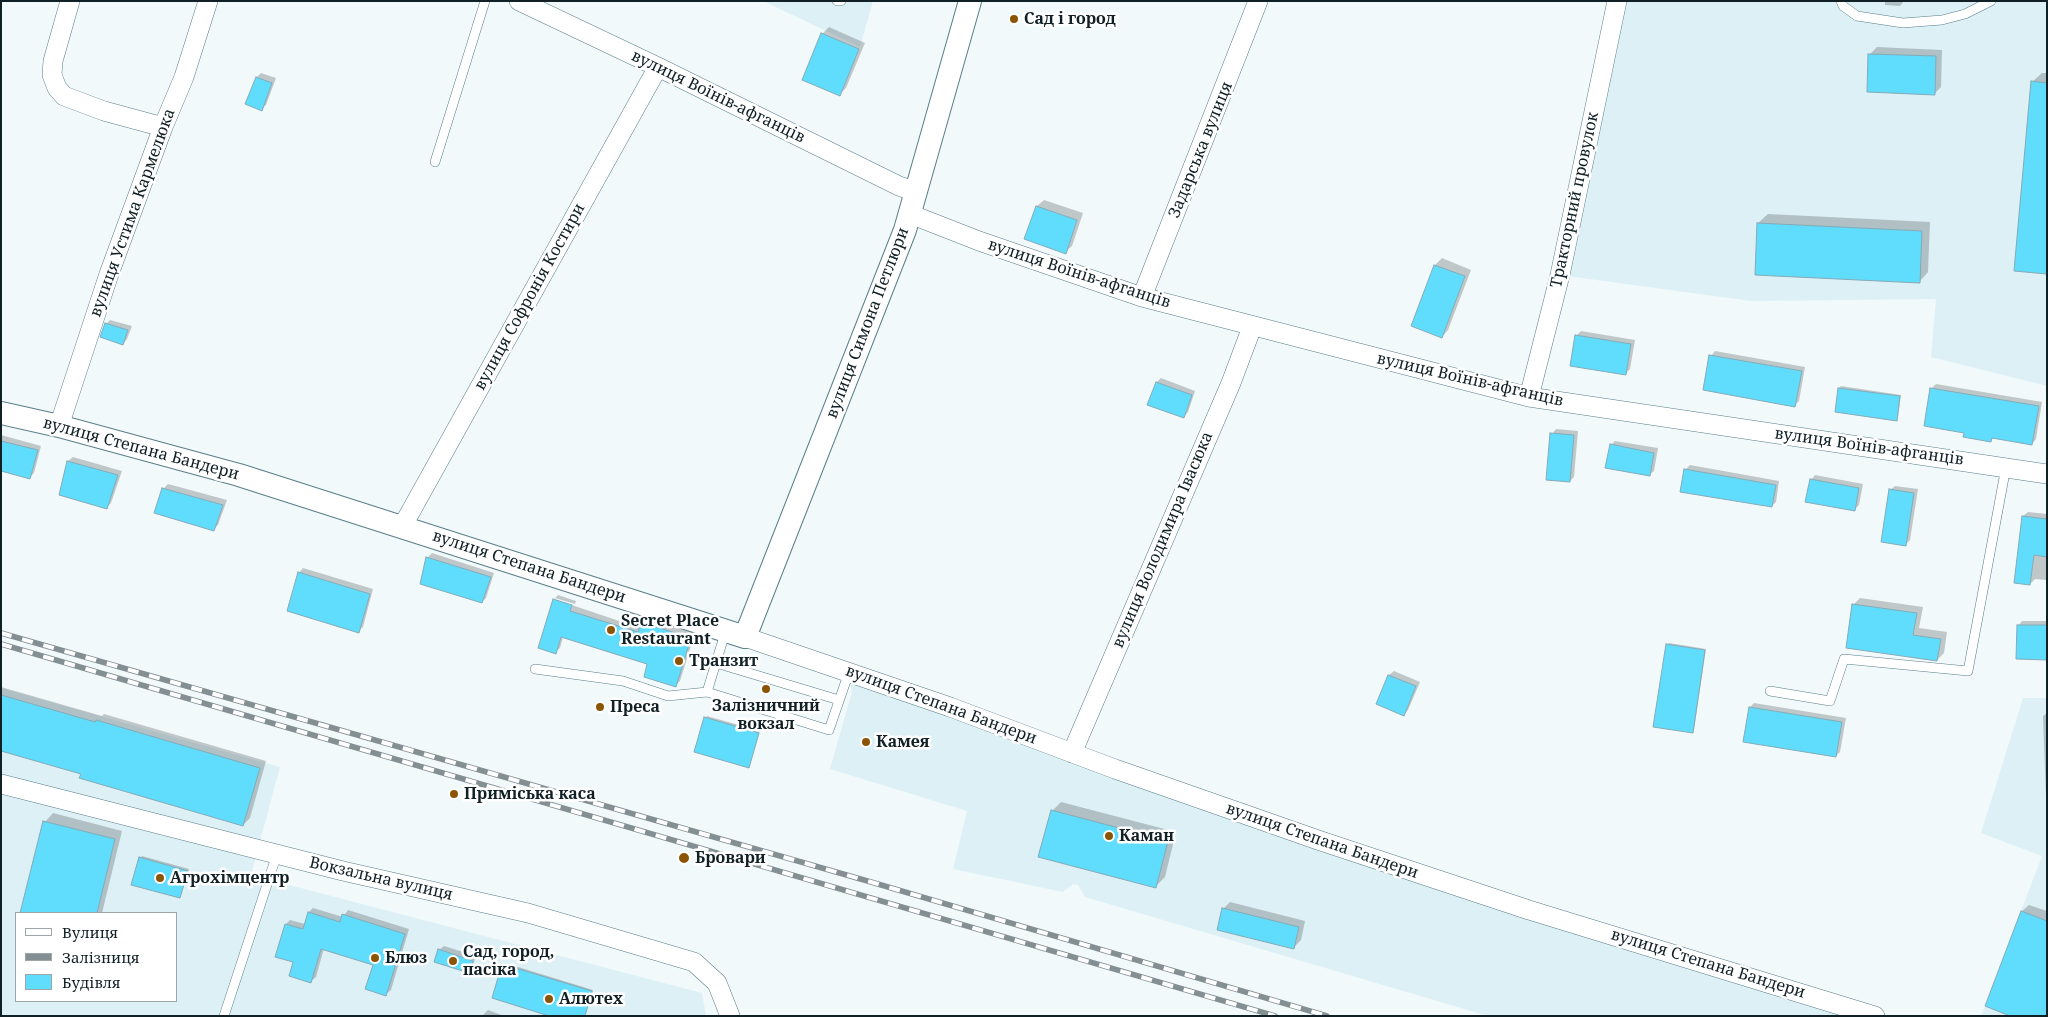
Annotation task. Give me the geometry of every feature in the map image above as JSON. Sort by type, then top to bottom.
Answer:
[{"type":"street","points":[[70,1],[53,61],[52,75],[57,88],[64,96],[163,127]]},
{"type":"street","name":"вулиця Устима Кармелюка","points":[[59,426],[109,274],[163,127],[184,77],[208,1]]},
{"type":"street","name":"вулиця Воїнів-афганців","points":[[519,1],[658,67],[899,186],[916,192]]},
{"type":"street","name":"вулиця Симона Петлюри","points":[[735,634],[910,214],[970,1]]},
{"type":"street","name":"Задарська вулиця","points":[[1142,298],[1258,1]]},
{"type":"street","name":"Тракторний провулок","points":[[1529,397],[1560,274],[1617,1]]},
{"type":"street","name":"вулиця Софронія Костири","points":[[402,527],[658,67]]},
{"type":"street","name":"вулиця Воїнів-афганців","points":[[910,214],[988,244],[1142,298],[1529,397],[2047,474]]},
{"type":"street","name":"вулиця Володимира Івасюка","points":[[1072,753],[1231,383],[1252,327]]},
{"type":"street","name":"вулиця Степана Бандери","points":[[1,413],[59,426],[239,475],[735,634],[850,672],[1226,809],[1419,874],[1529,910],[1875,1016]]},
{"type":"street","name":"Вокзальна вулиця","points":[[1,784],[277,854],[528,912],[694,962],[717,983],[730,1016]]},
{"type":"lane","points":[[434,162],[485,1]]},
{"type":"lane","points":[[1841,1],[1843,6],[1857,16],[1904,23],[1942,20],[1965,14],[1991,1]]},
{"type":"lane","points":[[1770,691],[1830,701],[1844,659],[1968,671],[2006,467]]},
{"type":"lane","points":[[707,692],[716,662],[735,634]]},
{"type":"lane","points":[[716,662],[839,700]]},
{"type":"lane","points":[[535,669],[623,682],[668,696],[707,692],[830,730],[850,672]]},
{"type":"lane","points":[[224,1016],[277,854]]},
{"type":"shaded area","points":[[763,1],[873,1],[860,47]]},
{"type":"shaded area","points":[[1617,1],[2047,1],[2047,386],[1931,357],[1936,299],[1751,301],[1560,275]]},
{"type":"shaded area","points":[[849,672],[1115,769],[1875,1016],[1488,1016],[1085,897],[1078,885],[1073,884],[1063,892],[953,869],[967,811],[830,769],[852,692]]},
{"type":"shaded area","points":[[1,688],[280,767],[251,875],[702,993],[706,1016],[1,1016]]},
{"type":"shaded area","points":[[2023,698],[2047,698],[2047,1016],[1981,1016],[2042,856],[1981,833]]},
{"type":"building","points":[[821,33],[859,49],[840,96],[802,80]]},
{"type":"building","points":[[1868,54],[1936,56],[1935,95],[1867,92]]},
{"type":"building","points":[[256,77],[272,83],[262,111],[245,104]]},
{"type":"building","points":[[2031,81],[2047,83],[2047,274],[2014,271]]},
{"type":"building","points":[[1036,206],[1077,220],[1066,254],[1024,239]]},
{"type":"building","points":[[1757,223],[1922,231],[1920,283],[1755,275]]},
{"type":"building","points":[[1434,265],[1465,276],[1442,338],[1411,326]]},
{"type":"building","points":[[105,323],[128,330],[123,345],[100,337]]},
{"type":"building","points":[[1575,335],[1631,344],[1626,375],[1570,366]]},
{"type":"building","points":[[1709,355],[1802,371],[1795,407],[1703,390]]},
{"type":"building","points":[[1156,382],[1192,395],[1184,418],[1147,405]]},
{"type":"building","points":[[1838,388],[1900,396],[1897,421],[1835,412]]},
{"type":"building","points":[[1930,388],[2039,406],[2032,445],[1992,438],[1991,442],[1963,437],[1964,433],[1924,426]]},
{"type":"building","points":[[1550,433],[1574,435],[1570,482],[1546,480]]},
{"type":"building","points":[[1,441],[38,450],[30,479],[1,471]]},
{"type":"building","points":[[1610,444],[1654,453],[1650,476],[1605,468]]},
{"type":"building","points":[[67,461],[118,475],[107,509],[59,495]]},
{"type":"building","points":[[1684,469],[1776,485],[1772,507],[1680,492]]},
{"type":"building","points":[[1810,479],[1859,488],[1855,511],[1805,502]]},
{"type":"building","points":[[162,488],[223,505],[214,531],[154,513]]},
{"type":"building","points":[[1889,489],[1914,493],[1906,546],[1881,542]]},
{"type":"building","points":[[2022,516],[2047,519],[2047,557],[2034,555],[2030,585],[2014,583]]},
{"type":"building","points":[[426,557],[491,577],[482,603],[420,584]]},
{"type":"building","points":[[298,572],[370,594],[359,633],[287,611]]},
{"type":"building","points":[[553,599],[572,605],[570,611],[638,632],[641,622],[691,638],[676,687],[644,677],[647,664],[561,637],[556,654],[538,648]]},
{"type":"building","points":[[1852,604],[1917,613],[1913,635],[1941,639],[1937,661],[1846,648]]},
{"type":"building","points":[[2017,625],[2047,625],[2047,660],[2016,659]]},
{"type":"building","points":[[1666,644],[1705,650],[1693,733],[1653,727]]},
{"type":"building","points":[[1388,675],[1416,686],[1404,716],[1376,704]]},
{"type":"building","points":[[1,695],[95,722],[96,720],[260,768],[243,826],[79,778],[81,774],[1,751]]},
{"type":"building","points":[[1749,707],[1842,722],[1836,757],[1743,742]]},
{"type":"building","points":[[704,717],[759,733],[749,768],[694,752]]},
{"type":"building","points":[[1051,810],[1168,841],[1156,888],[1038,857]]},
{"type":"building","points":[[43,821],[115,839],[97,912],[20,912]]},
{"type":"building","name":"Агрохімцентр","points":[[139,857],[188,871],[180,898],[131,885]]},
{"type":"building","points":[[1222,908],[1299,927],[1294,949],[1217,930]]},
{"type":"building","points":[[2021,911],[2047,921],[2047,1016],[2010,1016],[1985,1006]]},
{"type":"building","points":[[308,912],[340,922],[342,914],[405,934],[386,996],[365,989],[373,965],[321,949],[311,983],[289,976],[293,962],[275,957],[285,924],[303,929]]},
{"type":"building","name":"Сад, город, пасіка","points":[[438,949],[473,961],[469,973],[434,962]]},
{"type":"building","points":[[502,964],[592,991],[585,1016],[549,1016],[492,998]]},
{"type":"railway","points":[[1,633],[871,882],[1327,1016]]},
{"type":"railway","points":[[1,644],[1275,1016]]},
{"type":"place","name":"Сад і город","points":[[1014,19]]},
{"type":"place","name":"Secret Place Restaurant","points":[[611,630]]},
{"type":"place","name":"Транзит","points":[[679,661]]},
{"type":"place","name":"Залізничний вокзал","points":[[766,689]]},
{"type":"place","name":"Преса","points":[[600,707]]},
{"type":"place","name":"Камея","points":[[866,742]]},
{"type":"place","name":"Приміська каса","points":[[454,794]]},
{"type":"place","name":"Каман","points":[[1109,836]]},
{"type":"place","name":"Бровари","points":[[684,858]]},
{"type":"place","name":"Агрохімцентр","points":[[160,878]]},
{"type":"place","name":"Блюз","points":[[375,958]]},
{"type":"place","name":"Сад, город, пасіка","points":[[453,961]]},
{"type":"place","name":"Алютех","points":[[549,999]]}]
